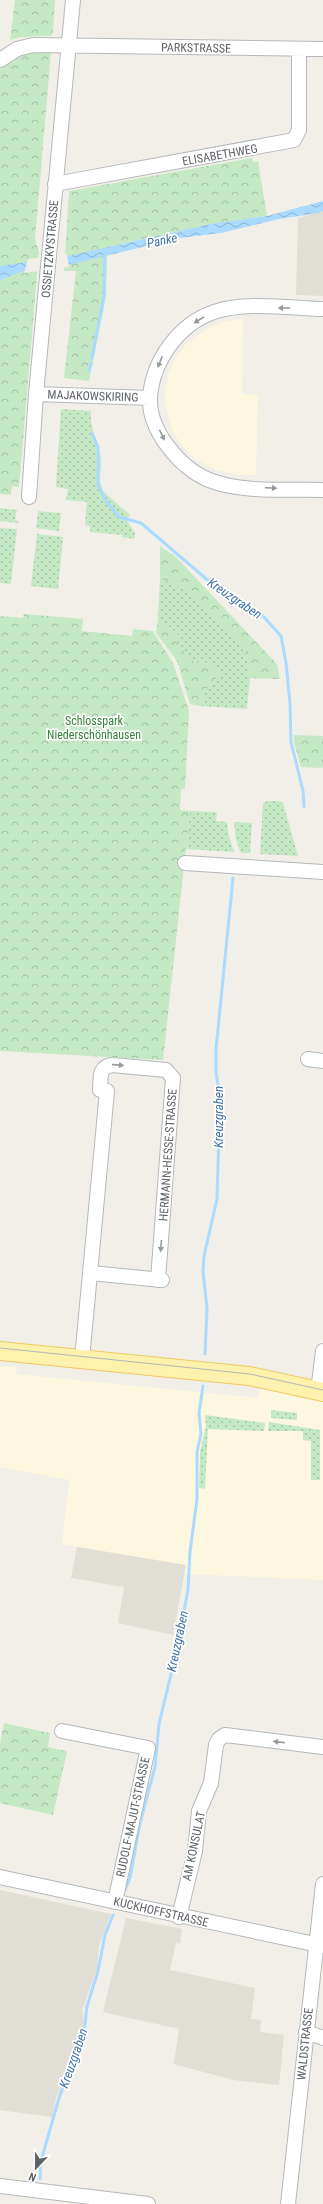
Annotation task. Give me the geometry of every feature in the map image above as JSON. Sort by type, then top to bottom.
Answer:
[{"type":"main road","points":[[0,1351],[249,1376],[321,1391]]},
{"type":"street","name":"OSSIETZKYSTRASSE","points":[[29,497],[36,394],[73,0]]},
{"type":"street","name":"PARKSTRASSE","points":[[0,60],[9,52],[22,47],[40,45],[68,47],[323,49]]},
{"type":"street","name":"ELISABETHWEG","points":[[55,184],[294,140],[299,130],[299,49]]},
{"type":"street","name":"MAJAKOWSKIRING","points":[[323,309],[248,307],[225,309],[203,317],[176,337],[162,357],[153,382],[150,398],[156,423],[169,449],[177,458],[203,477],[233,486],[323,490]]},
{"type":"street","name":"MAJAKOWSKIRING","points":[[36,394],[150,398]]},
{"type":"street","points":[[185,863],[323,872]]},
{"type":"street","points":[[308,1059],[323,1061]]},
{"type":"street","name":"HERMANN-HESSE-STRASSE","points":[[82,1359],[107,1091],[100,1090],[102,1069],[105,1066],[112,1064],[166,1070],[173,1078],[160,1280],[91,1273]]},
{"type":"street","points":[[321,1391],[323,1351]]},
{"type":"street","name":"RUDOLF-MAJUT-STRASSE","points":[[62,1731],[148,1748],[115,1902]]},
{"type":"street","name":"AM KONSULAT","points":[[179,1917],[195,1851],[200,1812],[211,1783],[216,1744],[219,1739],[225,1735],[323,1747]]},
{"type":"street","name":"KUCKHOFFSTRASSE","points":[[0,1877],[179,1917],[320,1946]]},
{"type":"street","name":"WALDSTRASSE","points":[[288,2204],[306,2032],[320,1946],[323,1884]]},
{"type":"street","points":[[306,2032],[323,2038]]},
{"type":"street","points":[[0,2186],[148,2204]]},
{"type":"shaded area","points":[[323,211],[323,296],[296,295],[298,218]]},
{"type":"shaded area","points":[[243,319],[242,394],[258,395],[256,475],[239,475],[216,470],[195,459],[182,446],[173,432],[165,404],[165,389],[169,373],[176,357],[185,345],[208,328],[226,321]]},
{"type":"shaded area","points":[[0,1366],[17,1367],[16,1374],[258,1398],[260,1387],[323,1402],[323,1580],[185,1574],[185,1565],[62,1544],[69,1480],[0,1467]]},
{"type":"shaded area","points":[[77,1547],[186,1565],[173,1635],[118,1623],[124,1587],[71,1578]]},
{"type":"shaded area","points":[[0,1890],[111,1914],[99,1946],[97,1969],[82,2010],[84,2021],[74,2058],[56,2098],[52,2117],[0,2110]]},
{"type":"shaded area","points":[[126,1918],[182,1929],[180,1944],[176,1943],[170,1970],[255,1988],[251,2019],[261,2020],[260,2032],[284,2035],[279,2085],[233,2080],[174,2064],[179,2029],[103,2012]]},
{"type":"green space","points":[[15,0],[55,0],[53,32],[51,36],[20,37],[10,40]]},
{"type":"green space","points":[[28,53],[51,53],[35,239],[39,252],[19,487],[12,486],[11,495],[0,494],[0,69],[10,58]]},
{"type":"green space","points":[[252,158],[253,162],[258,161],[267,216],[211,224],[112,246],[107,256],[106,296],[89,381],[64,378],[76,271],[64,271],[69,191]]},
{"type":"green space","points":[[61,409],[91,411],[91,423],[101,459],[101,486],[108,495],[130,515],[126,519],[135,533],[134,539],[122,537],[122,535],[90,532],[90,526],[85,525],[87,502],[66,500],[68,489],[56,487]]},
{"type":"green space","points":[[0,508],[17,510],[15,520],[18,521],[18,523],[0,521]]},
{"type":"green space","points":[[38,511],[61,513],[59,531],[36,528]]},
{"type":"green space","points":[[0,528],[17,529],[11,584],[0,583]]},
{"type":"green space","points":[[37,534],[63,537],[58,589],[31,586]]},
{"type":"green space","points":[[160,546],[176,557],[277,664],[280,679],[250,678],[246,651],[183,588],[160,579]]},
{"type":"green space","points":[[160,579],[183,588],[246,651],[250,678],[247,709],[200,706],[207,689],[221,673],[207,663],[193,661],[178,645],[178,634],[158,619]]},
{"type":"green space","name":"Schlosspark Niederschönhausen","points":[[24,614],[83,619],[82,631],[132,636],[133,629],[153,631],[173,663],[189,711],[185,789],[181,789],[180,810],[190,811],[163,1060],[0,1051],[0,616],[23,618]]},
{"type":"green space","points":[[158,619],[178,634],[178,645],[193,661],[207,663],[221,673],[207,689],[200,706],[190,704],[177,661],[156,633]]},
{"type":"green space","points":[[294,735],[323,736],[323,768],[301,767],[294,742]]},
{"type":"green space","points":[[267,801],[279,801],[283,803],[298,856],[260,854],[263,803]]},
{"type":"green space","points":[[190,811],[217,812],[216,821],[227,822],[229,837],[234,852],[186,849]]},
{"type":"green space","points":[[234,822],[252,823],[250,853],[241,853],[236,840]]},
{"type":"green space","points":[[271,1410],[297,1413],[297,1420],[271,1418]]},
{"type":"green space","points":[[205,1415],[265,1423],[264,1431],[208,1429],[205,1489],[199,1488],[200,1452],[206,1426]]},
{"type":"green space","points":[[269,1422],[320,1430],[320,1480],[311,1480],[311,1441],[303,1440],[303,1431],[268,1431]]},
{"type":"green space","points":[[4,1723],[50,1733],[48,1747],[67,1751],[53,1815],[0,1803],[0,1744]]},
{"type":"water","name":"Panke","points":[[323,201],[323,211],[318,213],[279,219],[221,233],[180,238],[68,265],[23,271],[0,280],[0,266],[68,256],[211,224],[267,216]]},
{"type":"pier","points":[[67,254],[69,267],[24,273],[28,259]]},
{"type":"waterway","name":"Kreuzgraben","points":[[92,358],[104,296],[105,253]]},
{"type":"waterway","name":"Kreuzgraben","points":[[89,371],[91,363]]},
{"type":"waterway","name":"Kreuzgraben","points":[[92,433],[98,447],[98,485],[105,500],[119,517],[141,523],[218,589],[263,616],[281,636],[286,663],[290,703],[291,742],[303,791],[304,807]]},
{"type":"waterway","name":"Kreuzgraben","points":[[205,1354],[207,1309],[203,1271],[204,1256],[217,1199],[220,1098],[216,1072],[216,1049],[233,878]]},
{"type":"waterway","name":"Kreuzgraben","points":[[124,1892],[130,1878],[140,1823],[155,1767],[159,1724],[175,1658],[188,1590],[190,1552],[197,1499],[197,1452],[201,1434],[199,1413],[203,1386]]},
{"type":"waterway","name":"Kreuzgraben","points":[[40,2179],[41,2161],[59,2098],[84,2033],[87,2006],[98,1971],[105,1935],[113,1915]]},
{"type":"tram line","points":[[0,1348],[250,1374],[323,1390]]}]
